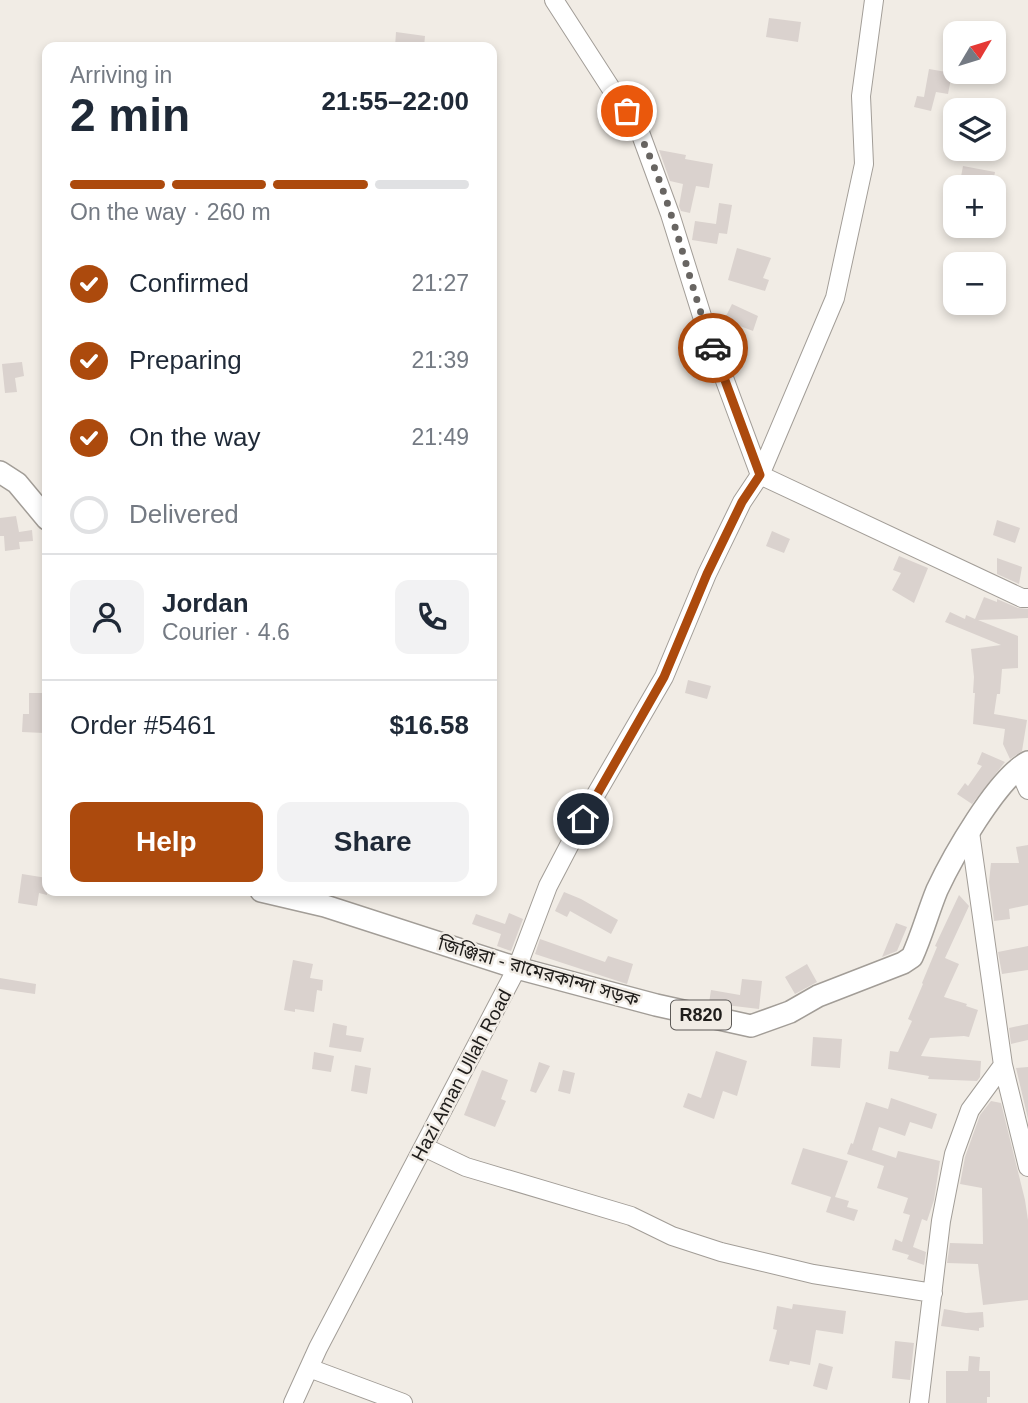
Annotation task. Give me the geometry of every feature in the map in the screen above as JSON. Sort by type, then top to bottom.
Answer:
[{"type":"main road","points":[[0,471],[17,484],[42,513]]},
{"type":"main road","name":"জিঞ্জিরা - রামেরকান্দা সড়ক","points":[[284,896],[326,905],[517,968],[751,1026],[790,1012],[818,996],[912,957],[937,891],[970,832],[991,798],[1023,764]]},
{"type":"street","points":[[554,0],[641,135],[670,214],[707,332],[760,475],[967,573],[1022,598],[1028,598]]},
{"type":"street","name":"Hazi Aman Ullah Road","points":[[293,1403],[517,968],[548,886],[595,796],[664,677],[707,574],[742,502],[760,475],[835,298],[864,164],[861,96],[874,0]]},
{"type":"street","points":[[1023,764],[1028,789]]},
{"type":"street","points":[[970,832],[1003,1065],[1028,1167]]},
{"type":"street","points":[[919,1403],[941,1221],[954,1154],[970,1110],[1003,1065]]},
{"type":"street","points":[[424,1147],[467,1167],[631,1216],[671,1236],[721,1252],[813,1274],[933,1293]]},
{"type":"street","points":[[309,1368],[403,1403]]},
{"type":"building","points":[[769,18],[801,22],[798,42],[766,37]]},
{"type":"building","points":[[396,32],[425,36],[424,42],[395,42]]},
{"type":"building","points":[[929,69],[943,71],[943,84],[950,84],[948,94],[936,92],[931,111],[914,107],[917,96],[924,97]]},
{"type":"building","points":[[659,150],[686,155],[685,159],[713,164],[709,188],[696,186],[690,213],[681,211],[679,206],[683,184],[670,181]]},
{"type":"building","points":[[963,166],[995,172],[994,175],[961,175]]},
{"type":"building","points":[[719,203],[732,205],[727,234],[719,233],[717,244],[692,240],[695,221],[716,224]]},
{"type":"building","points":[[737,248],[771,258],[763,278],[769,280],[765,291],[728,280]]},
{"type":"building","points":[[732,304],[758,316],[753,331],[724,320]]},
{"type":"building","points":[[22,362],[24,376],[15,378],[17,392],[5,393],[2,364]]},
{"type":"building","points":[[16,516],[19,532],[32,530],[33,541],[19,542],[20,549],[5,551],[4,536],[0,536],[0,518]]},
{"type":"building","points":[[997,520],[1020,528],[1015,543],[993,535]]},
{"type":"building","points":[[772,531],[790,539],[784,553],[766,546]]},
{"type":"building","points":[[899,556],[928,568],[914,603],[892,590],[901,573],[893,570]]},
{"type":"building","points":[[997,558],[1022,567],[1019,584],[997,574]]},
{"type":"building","points":[[984,597],[1028,609],[1028,618],[978,620],[1018,636],[1018,668],[1002,669],[1000,694],[997,694],[994,714],[1027,720],[1022,751],[1010,759],[1003,744],[1005,729],[973,724],[975,693],[971,649],[1001,645],[945,622],[950,612],[965,619],[966,615],[975,619]]},
{"type":"building","points":[[688,680],[711,686],[707,699],[685,693]]},
{"type":"building","points":[[29,693],[42,693],[42,733],[22,732],[23,714],[29,714]]},
{"type":"building","points":[[982,752],[1005,762],[972,804],[957,794],[965,783],[968,786],[982,766],[977,764]]},
{"type":"building","points":[[1028,845],[1028,905],[1009,909],[1010,919],[994,921],[989,882],[991,863],[1019,863],[1016,847]]},
{"type":"building","points":[[22,874],[42,877],[42,894],[39,893],[37,906],[18,903]]},
{"type":"building","points":[[564,892],[618,920],[611,934],[570,911],[567,917],[555,911]]},
{"type":"building","points":[[959,895],[969,906],[945,958],[959,964],[944,997],[978,1010],[969,1037],[930,1038],[921,1056],[981,1061],[980,1077],[977,1081],[928,1079],[929,1076],[888,1069],[890,1051],[898,1052],[912,1021],[908,1019],[937,947],[935,946]]},
{"type":"building","points":[[509,913],[523,919],[511,951],[497,946],[501,934],[472,924],[476,914],[505,924]]},
{"type":"building","points":[[896,923],[907,927],[897,951],[882,957]]},
{"type":"building","points":[[540,939],[605,962],[608,956],[633,964],[627,984],[535,954]]},
{"type":"building","points":[[1028,946],[1028,970],[1002,974],[998,952]]},
{"type":"building","points":[[293,960],[313,964],[310,978],[323,980],[322,991],[317,990],[314,1012],[284,1010]]},
{"type":"building","points":[[807,964],[817,982],[795,994],[785,977]]},
{"type":"building","points":[[0,978],[36,984],[35,994],[0,989]]},
{"type":"building","points":[[742,979],[762,981],[759,1009],[709,1003],[711,990],[740,995]]},
{"type":"building","points":[[333,1023],[347,1026],[346,1035],[364,1038],[361,1052],[329,1047]]},
{"type":"building","points":[[1028,1024],[1028,1040],[1011,1044],[1009,1028]]},
{"type":"building","points":[[813,1037],[842,1039],[840,1068],[811,1066]]},
{"type":"building","points":[[716,1051],[747,1061],[737,1096],[723,1091],[714,1119],[683,1107],[688,1093],[701,1098]]},
{"type":"building","points":[[314,1052],[334,1056],[331,1072],[312,1069]]},
{"type":"building","points":[[539,1062],[550,1066],[536,1093],[530,1091]]},
{"type":"building","points":[[355,1065],[371,1068],[367,1094],[351,1091]]},
{"type":"building","points":[[1028,1067],[1028,1119],[1016,1068]]},
{"type":"building","points":[[482,1070],[508,1080],[501,1099],[506,1101],[495,1127],[464,1115]]},
{"type":"building","points":[[563,1070],[575,1073],[570,1094],[558,1091]]},
{"type":"building","points":[[891,1098],[937,1114],[932,1129],[910,1122],[905,1136],[879,1127],[872,1150],[896,1158],[898,1151],[940,1161],[934,1200],[927,1221],[922,1219],[913,1247],[926,1252],[924,1265],[907,1259],[909,1255],[892,1250],[895,1239],[902,1242],[910,1215],[903,1213],[908,1198],[877,1188],[884,1166],[847,1154],[851,1143],[853,1144],[866,1102],[888,1109]]},
{"type":"building","points":[[991,1101],[1001,1103],[1025,1200],[1028,1220],[1028,1300],[983,1305],[978,1264],[947,1263],[950,1243],[983,1244],[982,1188],[960,1184],[965,1157],[980,1115]]},
{"type":"building","points":[[803,1148],[848,1161],[835,1197],[849,1201],[847,1207],[858,1210],[854,1221],[826,1212],[831,1197],[791,1184]]},
{"type":"building","points":[[793,1304],[846,1311],[843,1334],[816,1330],[810,1365],[769,1361],[777,1330],[773,1329],[777,1306],[792,1309]]},
{"type":"building","points":[[944,1309],[966,1313],[983,1312],[984,1327],[979,1328],[979,1331],[941,1326]]},
{"type":"building","points":[[895,1341],[914,1343],[910,1380],[892,1378]]},
{"type":"building","points":[[969,1356],[980,1357],[979,1371],[990,1371],[990,1397],[987,1397],[987,1403],[946,1403],[946,1371],[968,1371]]},
{"type":"building","points":[[819,1363],[833,1367],[827,1390],[813,1386]]},
{"type":"way so far","points":[[627,111],[641,135],[670,214],[713,348]]},
{"type":"route","points":[[583,819],[664,677],[707,574],[742,502],[760,475],[713,348]]}]
